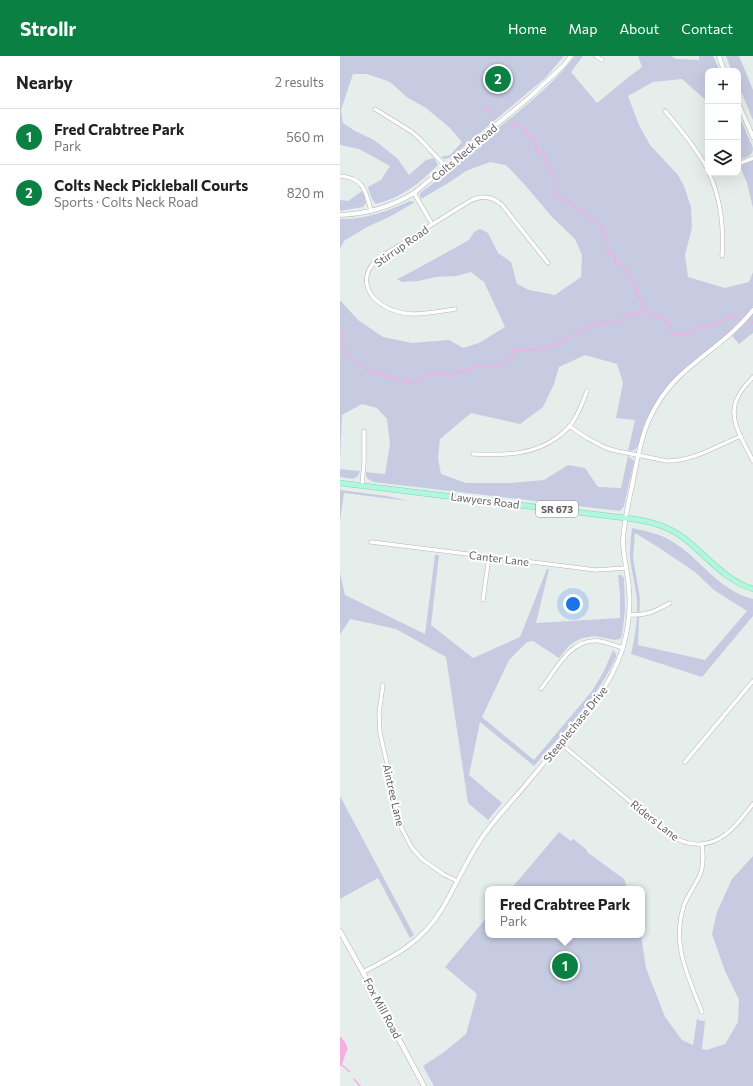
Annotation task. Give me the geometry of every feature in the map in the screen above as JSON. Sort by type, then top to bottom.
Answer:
[{"type":"main road","name":"Lawyers Road","points":[[340,483],[652,522],[671,530],[688,541],[729,577],[753,589]]},
{"type":"main road","name":"Fox Mill Road","points":[[340,931],[424,1086]]},
{"type":"street","name":"Colts Neck Road","points":[[340,215],[371,211],[397,203],[414,193],[531,96],[563,66],[571,56]]},
{"type":"street","points":[[596,56],[602,60]]},
{"type":"street","points":[[719,56],[723,68]]},
{"type":"street","points":[[738,104],[753,138]]},
{"type":"street","points":[[375,109],[412,132],[446,167]]},
{"type":"street","points":[[665,111],[691,143],[705,165]]},
{"type":"street","points":[[741,163],[753,158]]},
{"type":"street","points":[[340,176],[353,179],[362,185],[367,194],[371,211]]},
{"type":"street","points":[[711,176],[716,190],[723,229],[722,256]]},
{"type":"street","name":"Stirrup Road","points":[[414,193],[432,224]]},
{"type":"street","name":"Stirrup Road","points":[[455,309],[422,315],[412,315],[391,310],[378,302],[368,288],[366,277],[369,268],[378,259],[432,224],[479,197],[494,199],[502,205],[548,263]]},
{"type":"street","name":"Steeplechase Drive","points":[[363,972],[394,956],[411,945],[428,929],[442,909],[470,855],[486,833],[606,686],[614,672],[626,636],[629,615],[629,588],[623,542],[625,518],[648,422],[660,400],[682,373],[732,332],[753,310]]},
{"type":"street","points":[[753,377],[738,396],[734,407],[736,423],[753,461]]},
{"type":"street","points":[[473,454],[516,454],[542,447],[570,426],[577,415],[587,391]]},
{"type":"street","points":[[570,426],[587,438],[606,448],[667,461],[691,458],[741,436]]},
{"type":"street","points":[[362,485],[364,431]]},
{"type":"street","name":"Canter Lane","points":[[372,542],[596,570],[626,568]]},
{"type":"street","points":[[483,600],[489,556]]},
{"type":"street","points":[[629,615],[648,614],[670,603]]},
{"type":"street","points":[[542,690],[563,659],[580,644],[599,641],[623,648]]},
{"type":"street","points":[[685,762],[753,681]]},
{"type":"street","name":"Aintree Lane","points":[[383,685],[379,713],[380,733],[402,829],[412,848],[422,859],[443,874],[457,880]]},
{"type":"street","name":"Riders Lane","points":[[560,743],[675,838],[687,843],[702,844],[715,841],[727,833],[753,804]]},
{"type":"street","points":[[702,844],[703,857],[701,871],[684,906],[681,916],[679,936],[684,966],[702,1012]]},
{"type":"shaded area","points":[[340,56],[564,56],[545,78],[455,154],[444,159],[441,157],[450,155],[462,142],[450,128],[426,108],[408,98],[390,82],[367,74],[353,74],[341,110],[343,123],[355,131],[374,140],[397,158],[409,175],[426,160],[434,158],[438,165],[410,189],[394,198],[376,204],[372,199],[368,187],[381,180],[390,166],[359,149],[340,145]]},
{"type":"shaded area","points":[[575,56],[583,56],[571,72],[597,103],[642,67],[638,56],[671,56],[676,59],[699,60],[699,56],[713,56],[719,68],[705,68],[705,99],[682,79],[653,82],[628,96],[639,125],[650,145],[678,175],[684,186],[691,207],[692,228],[685,255],[688,277],[725,288],[749,282],[753,272],[753,306],[734,327],[686,367],[668,385],[648,416],[635,450],[628,451],[635,420],[616,418],[623,383],[617,364],[585,355],[559,367],[554,384],[543,407],[520,424],[471,413],[440,439],[438,459],[441,474],[466,483],[510,483],[544,480],[568,465],[585,468],[598,487],[621,488],[628,456],[634,462],[624,506],[620,511],[373,482],[368,479],[366,472],[385,474],[390,444],[387,419],[377,408],[362,404],[342,415],[340,461],[340,300],[358,320],[383,337],[412,343],[449,340],[463,348],[479,343],[505,327],[484,282],[471,272],[456,276],[436,277],[418,281],[402,282],[397,279],[469,240],[474,232],[480,229],[488,233],[498,253],[511,262],[517,284],[529,290],[555,295],[581,277],[582,255],[575,239],[552,217],[506,165],[490,162],[466,171],[421,199],[420,196],[420,193],[443,176],[517,113],[553,81]]},
{"type":"shaded area","points":[[726,56],[739,56],[753,90],[753,120],[741,91],[741,68],[731,68]]},
{"type":"shaded area","points":[[741,120],[753,148],[752,153],[741,159]]},
{"type":"shaded area","points":[[753,160],[753,208],[747,183],[741,166]]},
{"type":"shaded area","points":[[362,191],[366,203],[363,207],[340,211],[340,200],[348,201]]},
{"type":"shaded area","points":[[410,201],[415,202],[391,216],[365,228],[344,241],[340,249],[340,219],[358,218],[376,214]]},
{"type":"shaded area","points":[[753,310],[753,333],[739,344],[732,336]]},
{"type":"shaded area","points":[[340,469],[360,471],[358,476],[353,479],[340,477]]},
{"type":"shaded area","points":[[340,490],[387,496],[409,501],[344,493],[340,521]]},
{"type":"shaded area","points":[[632,528],[653,533],[668,539],[693,557],[720,582],[741,595],[753,599],[753,616],[702,677],[631,654],[636,628],[637,608],[630,556]],"holes":[[[635,533],[695,572],[714,590],[747,611],[705,660],[638,645],[640,598],[633,558]]]},
{"type":"shaded area","points":[[435,555],[439,555],[431,625],[473,658],[520,637],[547,569],[549,569],[536,623],[620,618],[618,575],[621,575],[624,578],[625,610],[622,636],[620,639],[615,640],[594,636],[583,638],[569,646],[559,658],[533,641],[527,642],[509,660],[482,717],[534,760],[592,691],[604,671],[613,650],[616,654],[616,657],[608,672],[590,701],[534,766],[480,722],[469,775],[502,803],[488,820],[468,803],[446,657],[396,629],[350,619],[340,635],[340,573],[345,595],[425,634]]},
{"type":"shaded area","points":[[340,796],[414,935],[410,938],[378,878],[340,899]]},
{"type":"shaded area","points":[[559,832],[571,841],[573,839],[587,850],[587,852],[624,879],[627,886],[514,886]]},
{"type":"shaded area","points":[[753,856],[753,1086],[434,1086],[423,1066],[444,1052],[466,1034],[477,994],[445,967],[485,920],[485,938],[641,938],[646,968],[665,1017],[682,1040],[693,1045],[697,1019],[705,1021],[702,1049],[706,1050],[725,1044],[738,1022],[739,1000],[725,971],[712,934],[717,912],[732,879]]},
{"type":"shaded area","points":[[340,1036],[348,1049],[340,1067]]},
{"type":"waterway","points":[[484,108],[496,114]]},
{"type":"waterway","points":[[510,123],[523,128],[529,136],[533,137],[536,145],[536,151],[544,155],[556,183],[555,192],[557,197],[567,201],[602,226],[601,232],[608,238],[607,251],[615,256],[615,263],[625,269],[630,279],[634,283],[644,310]]},
{"type":"waterway","points":[[340,330],[343,334],[344,353],[370,371],[414,382],[427,375],[438,373],[449,377],[455,373],[468,371],[479,366],[488,368],[495,365],[504,364],[512,357],[514,351],[550,347],[569,336],[579,335],[584,329],[588,329],[594,324],[621,321],[625,315],[633,315],[644,310],[665,320],[668,323],[670,330],[677,334],[688,335],[697,328],[711,326],[729,317],[732,316],[738,318]]},
{"type":"waterway","points":[[342,1065],[350,1072]]},
{"type":"waterway","points":[[354,1079],[360,1086]]},
{"type":"place","name":"Colts Neck Pickleball Courts","points":[[498,79]]},
{"type":"place","name":"Fred Crabtree Park","points":[[565,966]]}]
